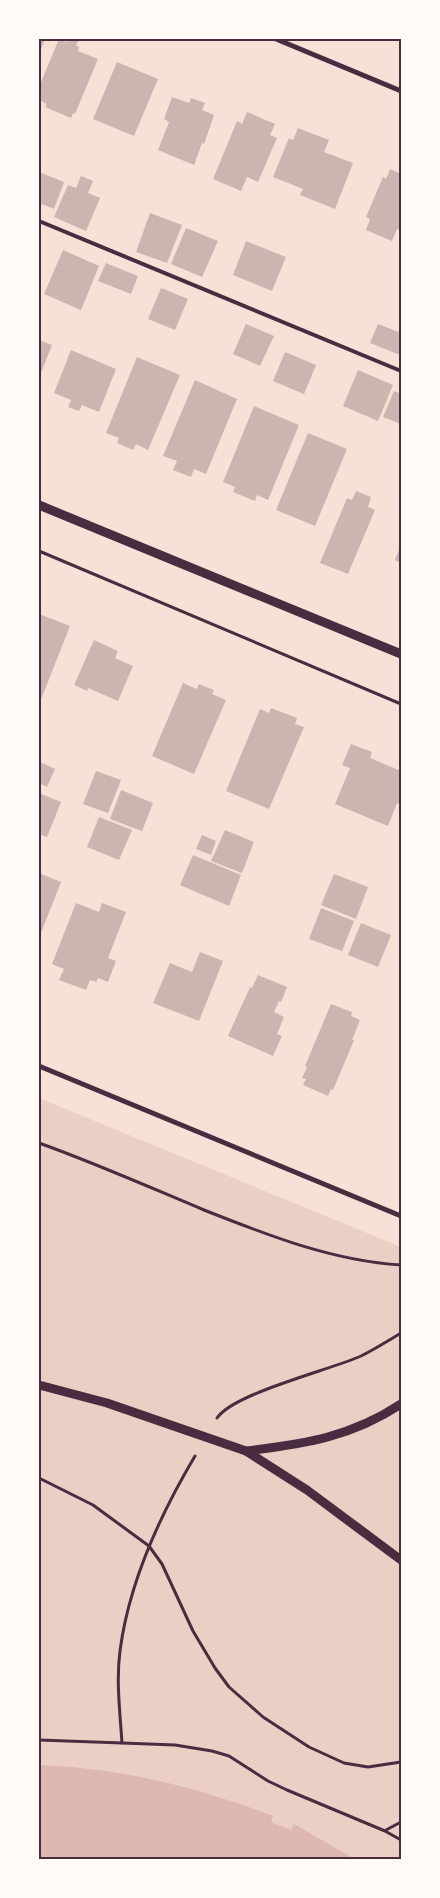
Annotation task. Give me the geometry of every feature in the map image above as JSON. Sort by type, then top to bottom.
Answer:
[{"type":"street","points":[[276,39],[401,91]]},
{"type":"street","points":[[39,505],[401,654]]},
{"type":"street","points":[[39,1066],[401,1216]]},
{"type":"street","points":[[39,1385],[107,1403],[246,1451],[321,1500],[401,1560]]},
{"type":"street","points":[[246,1451],[299,1445],[329,1438],[384,1415],[401,1404]]},
{"type":"lane","points":[[39,221],[401,370]]},
{"type":"path","points":[[39,550],[401,704]]},
{"type":"path","points":[[39,1143],[252,1229],[339,1255],[401,1265]]},
{"type":"path","points":[[122,1743],[118,1682],[120,1652],[132,1594],[149,1546],[173,1494],[218,1415],[227,1407],[254,1394],[361,1356],[401,1333]]},
{"type":"path","points":[[39,1478],[93,1505],[149,1546],[162,1564],[193,1631],[215,1668],[229,1687],[246,1704],[286,1734],[309,1747],[344,1762],[368,1767],[401,1762]]},
{"type":"path","points":[[39,1740],[175,1745],[212,1751],[242,1764],[274,1784],[385,1831],[401,1840]]},
{"type":"path","points":[[385,1831],[401,1822]]},
{"type":"shaded area","points":[[39,1098],[401,1247],[401,1859],[39,1859]]},
{"type":"shaded area","points":[[39,1765],[99,1770],[129,1775],[216,1796],[273,1816],[271,1822],[291,1830],[294,1824],[355,1859],[39,1859]]},
{"type":"building","points":[[39,39],[45,39],[39,55]]},
{"type":"building","points":[[59,39],[67,42],[68,39],[78,41],[76,45],[79,47],[78,51],[98,59],[75,114],[73,113],[71,118],[45,107],[47,104],[39,100],[39,87]]},
{"type":"building","points":[[117,62],[158,79],[134,136],[93,119]]},
{"type":"building","points":[[172,97],[189,103],[191,98],[205,103],[202,110],[214,115],[194,165],[158,150],[169,122],[164,119]]},
{"type":"building","points":[[247,112],[275,124],[270,135],[277,138],[258,182],[247,177],[241,191],[213,179],[237,121],[242,124]]},
{"type":"building","points":[[298,128],[329,140],[324,152],[353,163],[335,209],[300,195],[303,189],[273,177],[289,138],[293,140]]},
{"type":"building","points":[[390,169],[401,174],[401,226],[400,230],[397,229],[392,241],[366,230],[370,219],[366,217],[383,177],[386,179]]},
{"type":"building","points":[[39,172],[64,182],[54,209],[39,203]]},
{"type":"building","points":[[81,176],[93,181],[88,193],[100,198],[86,231],[54,217],[68,185],[76,188]]},
{"type":"building","points":[[150,213],[182,225],[167,263],[136,252]]},
{"type":"building","points":[[186,228],[218,241],[202,277],[171,264]]},
{"type":"building","points":[[246,241],[286,257],[272,291],[233,275]]},
{"type":"building","points":[[63,250],[99,266],[81,310],[44,294]]},
{"type":"building","points":[[106,263],[138,276],[131,294],[98,281]]},
{"type":"building","points":[[161,288],[188,299],[175,330],[148,319]]},
{"type":"building","points":[[246,324],[274,336],[260,366],[233,354]]},
{"type":"building","points":[[378,324],[401,333],[400,355],[370,343]]},
{"type":"building","points":[[39,340],[52,345],[39,378]]},
{"type":"building","points":[[71,350],[116,369],[99,412],[82,405],[79,411],[68,407],[71,400],[54,393]]},
{"type":"building","points":[[285,352],[316,365],[304,394],[273,381]]},
{"type":"building","points":[[137,357],[180,375],[148,450],[136,444],[133,450],[117,443],[119,438],[106,433]]},
{"type":"building","points":[[358,370],[393,385],[378,421],[343,406]]},
{"type":"building","points":[[195,380],[237,399],[206,474],[194,469],[191,477],[173,470],[177,461],[163,456]]},
{"type":"building","points":[[394,391],[401,394],[401,424],[383,417]]},
{"type":"building","points":[[254,406],[299,425],[268,500],[257,495],[255,501],[233,492],[235,487],[223,482]]},
{"type":"building","points":[[308,433],[347,449],[315,526],[276,510]]},
{"type":"building","points":[[356,491],[371,497],[368,507],[375,510],[348,574],[320,563],[347,498],[352,500]]},
{"type":"building","points":[[401,545],[401,563],[395,560]]},
{"type":"building","points":[[39,614],[70,626],[40,702],[39,701]]},
{"type":"building","points":[[94,640],[118,651],[115,658],[133,666],[118,701],[88,688],[87,691],[74,685]]},
{"type":"building","points":[[183,683],[197,689],[199,684],[214,690],[212,694],[226,700],[194,774],[152,756]]},
{"type":"building","points":[[271,708],[297,718],[295,724],[304,727],[269,809],[226,791],[260,709],[269,713]]},
{"type":"building","points":[[351,744],[372,752],[370,758],[401,771],[401,798],[399,804],[397,803],[388,826],[335,804],[350,768],[342,765]]},
{"type":"building","points":[[40,762],[55,769],[47,787],[39,783]]},
{"type":"building","points":[[96,771],[121,780],[108,813],[83,804]]},
{"type":"building","points":[[121,790],[153,803],[142,831],[110,819]]},
{"type":"building","points":[[39,793],[61,802],[47,837],[39,834]]},
{"type":"building","points":[[99,817],[132,830],[119,860],[87,847]]},
{"type":"building","points":[[225,830],[254,842],[242,873],[211,861]]},
{"type":"building","points":[[202,835],[216,841],[211,855],[196,849]]},
{"type":"building","points":[[193,855],[241,875],[229,906],[180,885]]},
{"type":"building","points":[[39,873],[61,882],[39,938]]},
{"type":"building","points":[[334,874],[368,887],[356,919],[321,905]]},
{"type":"building","points":[[76,903],[99,912],[102,903],[126,912],[108,958],[116,961],[108,982],[98,978],[96,982],[90,980],[86,990],[59,980],[64,969],[52,964]]},
{"type":"building","points":[[321,908],[354,921],[342,951],[309,939]]},
{"type":"building","points":[[361,923],[391,935],[378,967],[348,955]]},
{"type":"building","points":[[200,952],[223,961],[199,1021],[153,1003],[170,963],[192,972]]},
{"type":"building","points":[[258,975],[287,987],[281,1002],[279,1001],[274,1012],[284,1017],[277,1034],[282,1036],[273,1056],[228,1036],[250,987],[252,988]]},
{"type":"building","points":[[331,1004],[352,1012],[351,1016],[360,1020],[352,1040],[354,1040],[333,1090],[331,1089],[328,1096],[303,1085],[306,1079],[302,1078],[307,1067],[305,1066]]}]
